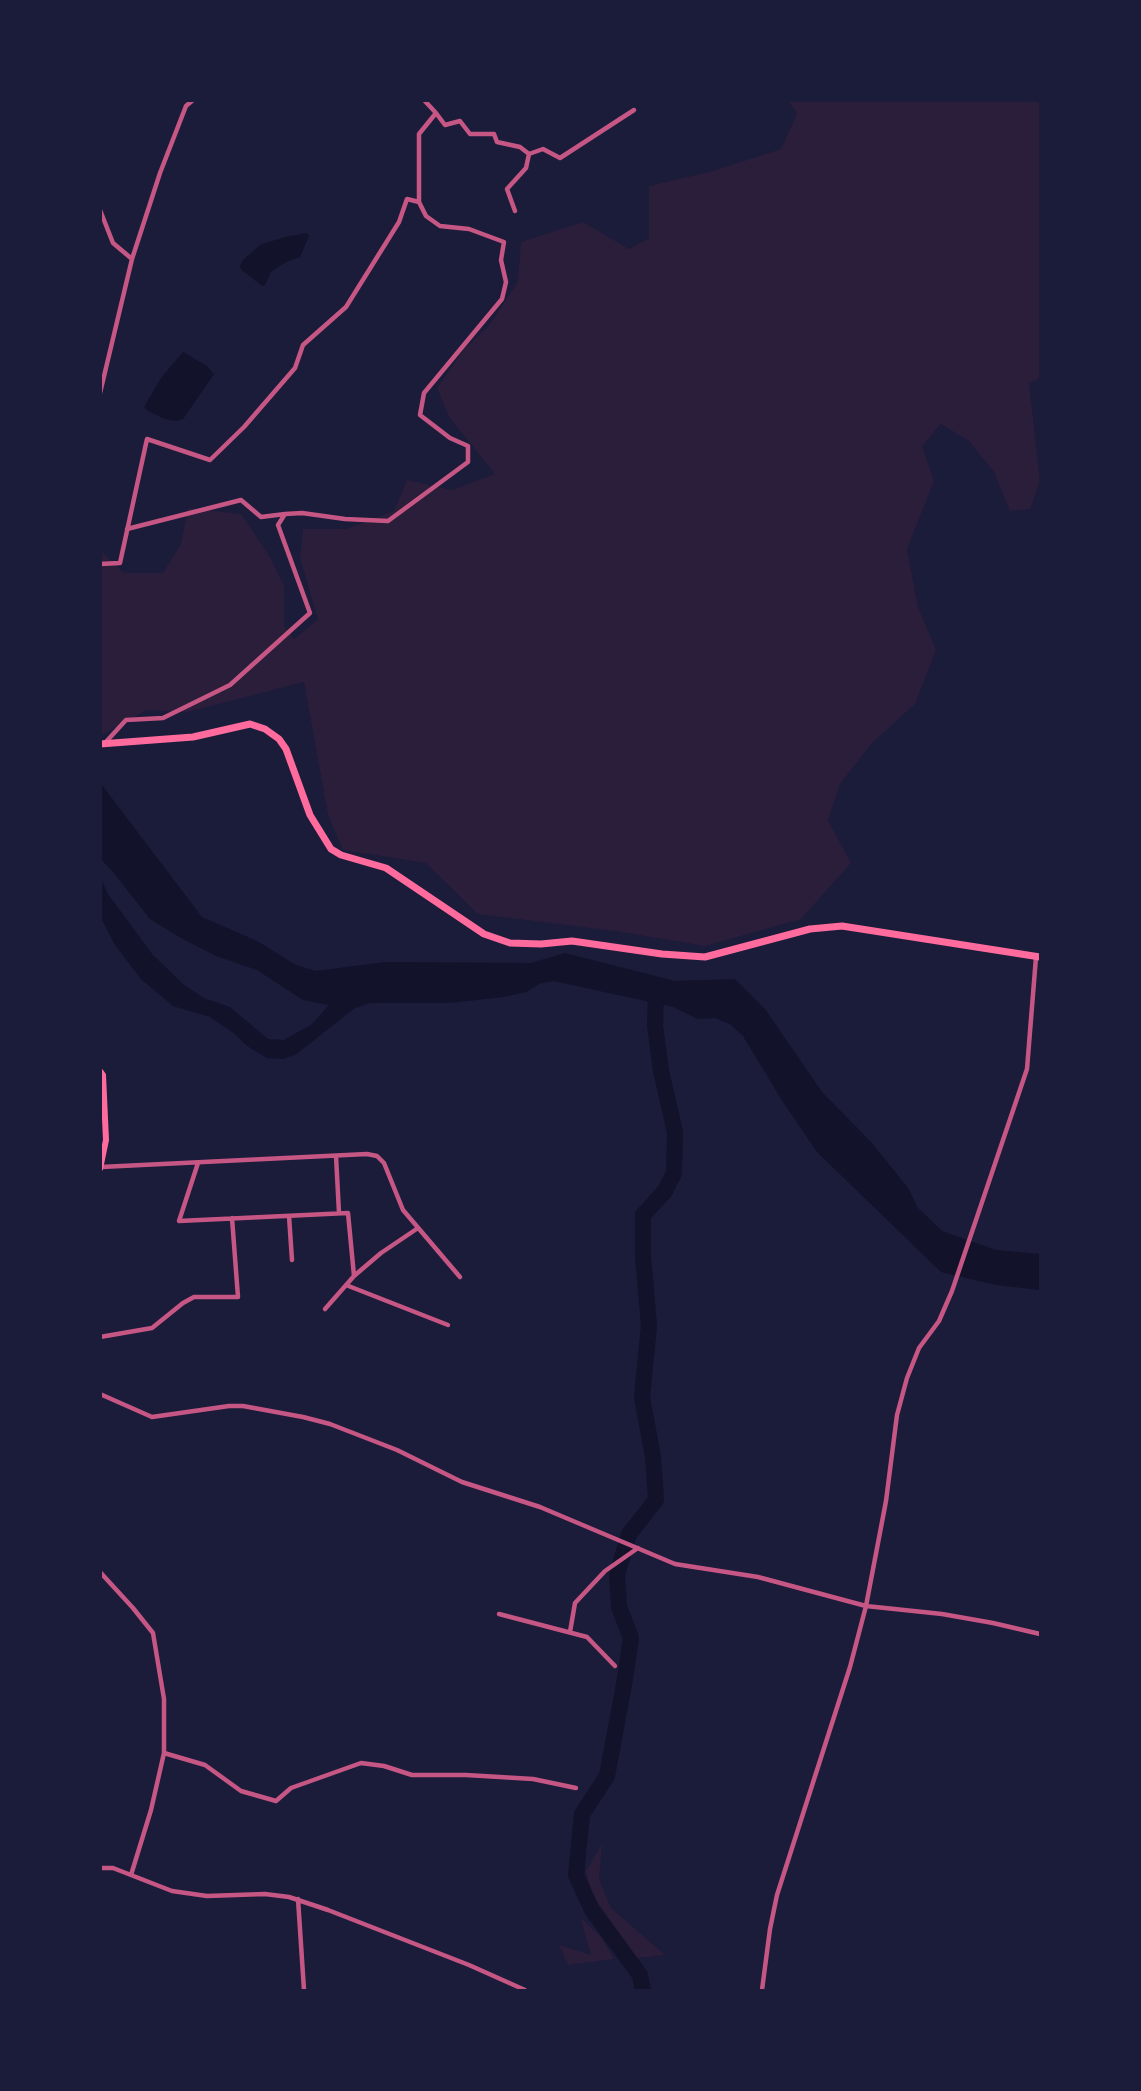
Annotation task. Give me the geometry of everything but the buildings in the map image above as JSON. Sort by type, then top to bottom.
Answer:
[{"type":"main road","points":[[102,744],[194,737],[250,724],[265,729],[286,749],[310,815],[331,849],[341,855],[386,868],[484,934],[510,943],[541,944],[572,941],[673,956],[705,957],[810,929],[842,926],[1038,957]]},
{"type":"main road","points":[[100,1071],[103,1076],[106,1140],[101,1168]]},
{"type":"street","points":[[100,393],[132,259],[186,106],[193,100]]},
{"type":"street","points":[[424,100],[445,125],[460,121],[470,134],[494,134],[497,142],[520,147],[529,154]]},
{"type":"street","points":[[529,154],[543,149],[560,158],[578,144],[610,127],[634,110]]},
{"type":"street","points":[[127,529],[241,500],[261,517],[302,513],[388,522],[468,462],[468,446],[450,438],[420,415],[424,393],[502,299],[506,282],[501,260],[504,242],[469,229],[440,226],[426,216],[419,202],[419,134],[436,113]]},
{"type":"street","points":[[515,211],[507,189],[526,168],[529,154]]},
{"type":"street","points":[[100,564],[120,563],[147,439],[210,460],[244,427],[295,368],[303,345],[346,307],[399,222],[407,199],[419,202]]},
{"type":"street","points":[[100,210],[113,243],[132,259]]},
{"type":"street","points":[[102,744],[126,720],[163,718],[230,685],[310,613],[278,525],[285,514]]},
{"type":"street","points":[[762,1990],[777,1895],[850,1667],[866,1606],[886,1501],[897,1415],[907,1378],[919,1348],[939,1322],[952,1291],[1027,1069],[1038,957]]},
{"type":"street","points":[[101,1168],[367,1154],[376,1156],[384,1163],[403,1210],[460,1277]]},
{"type":"street","points":[[336,1156],[339,1213]]},
{"type":"street","points":[[198,1163],[179,1221],[348,1213],[354,1276]]},
{"type":"street","points":[[289,1216],[292,1260]]},
{"type":"street","points":[[100,1336],[152,1328],[194,1297],[238,1297],[232,1218]]},
{"type":"street","points":[[325,1309],[354,1276],[381,1253],[418,1228]]},
{"type":"street","points":[[346,1286],[447,1325]]},
{"type":"street","points":[[100,1394],[152,1417],[243,1406],[330,1424],[397,1450],[466,1483],[540,1507],[675,1564],[758,1577],[866,1606],[942,1614],[1041,1634]]},
{"type":"street","points":[[570,1632],[575,1603],[606,1571],[636,1547]]},
{"type":"street","points":[[100,1572],[153,1633],[164,1699],[164,1753],[151,1810],[131,1875]]},
{"type":"street","points":[[499,1614],[587,1636],[615,1666]]},
{"type":"street","points":[[164,1753],[205,1765],[241,1791],[276,1801],[291,1788],[361,1763],[384,1766],[412,1775],[466,1775],[522,1779],[576,1788]]},
{"type":"street","points":[[100,1868],[113,1868],[172,1891],[207,1896],[265,1894],[298,1899],[470,1965],[525,1990]]},
{"type":"street","points":[[298,1899],[304,1990]]},
{"type":"shaded area","points":[[789,101],[1040,101],[1040,378],[1029,384],[1040,481],[1030,509],[1010,511],[994,472],[969,441],[941,424],[922,446],[934,481],[907,549],[918,607],[936,650],[915,704],[872,743],[840,784],[828,820],[851,863],[801,919],[705,946],[615,931],[478,914],[426,863],[343,850],[328,815],[304,682],[187,712],[147,710],[104,734],[101,733],[100,550],[124,573],[163,573],[181,544],[188,508],[241,514],[271,559],[284,586],[284,626],[294,639],[318,619],[300,558],[303,529],[346,529],[394,511],[407,480],[452,490],[495,474],[449,417],[437,388],[465,348],[488,327],[518,282],[521,242],[583,222],[629,249],[649,238],[649,186],[713,171],[781,149],[797,114]]},
{"type":"shaded area","points":[[307,233],[309,236],[300,257],[286,262],[271,272],[265,285],[262,286],[241,269],[243,260],[260,245]]},
{"type":"shaded area","points":[[183,352],[207,366],[214,374],[183,419],[176,421],[165,419],[144,407],[161,378]]},
{"type":"shaded area","points":[[101,784],[202,917],[257,941],[296,965],[316,971],[385,962],[531,963],[565,953],[675,981],[735,979],[765,1009],[822,1092],[871,1142],[908,1188],[918,1208],[942,1231],[996,1250],[1040,1254],[1040,1290],[996,1285],[941,1272],[817,1152],[743,1036],[730,1024],[715,1018],[698,1019],[673,1007],[554,981],[541,983],[526,992],[504,997],[450,1003],[370,1003],[355,1008],[295,1055],[283,1059],[267,1058],[247,1046],[235,1034],[210,1017],[173,1006],[141,979],[115,945],[101,918],[100,877],[108,894],[152,954],[184,985],[204,998],[230,1007],[268,1039],[284,1040],[311,1025],[329,1005],[303,1000],[257,970],[216,956],[150,919],[101,859]]},
{"type":"shaded area","points":[[602,1844],[599,1879],[611,1908],[665,1955],[637,1958],[591,1893],[586,1871]]},
{"type":"shaded area","points":[[580,1917],[601,1937],[614,1959],[568,1965],[559,1945],[591,1955]]},
{"type":"waterway","points":[[643,1990],[640,1975],[592,1910],[576,1875],[582,1814],[607,1776],[631,1638],[619,1607],[617,1575],[629,1534],[656,1500],[653,1457],[642,1397],[649,1326],[643,1256],[643,1215],[665,1191],[674,1173],[675,1132],[661,1071],[655,1025],[656,990]]}]
